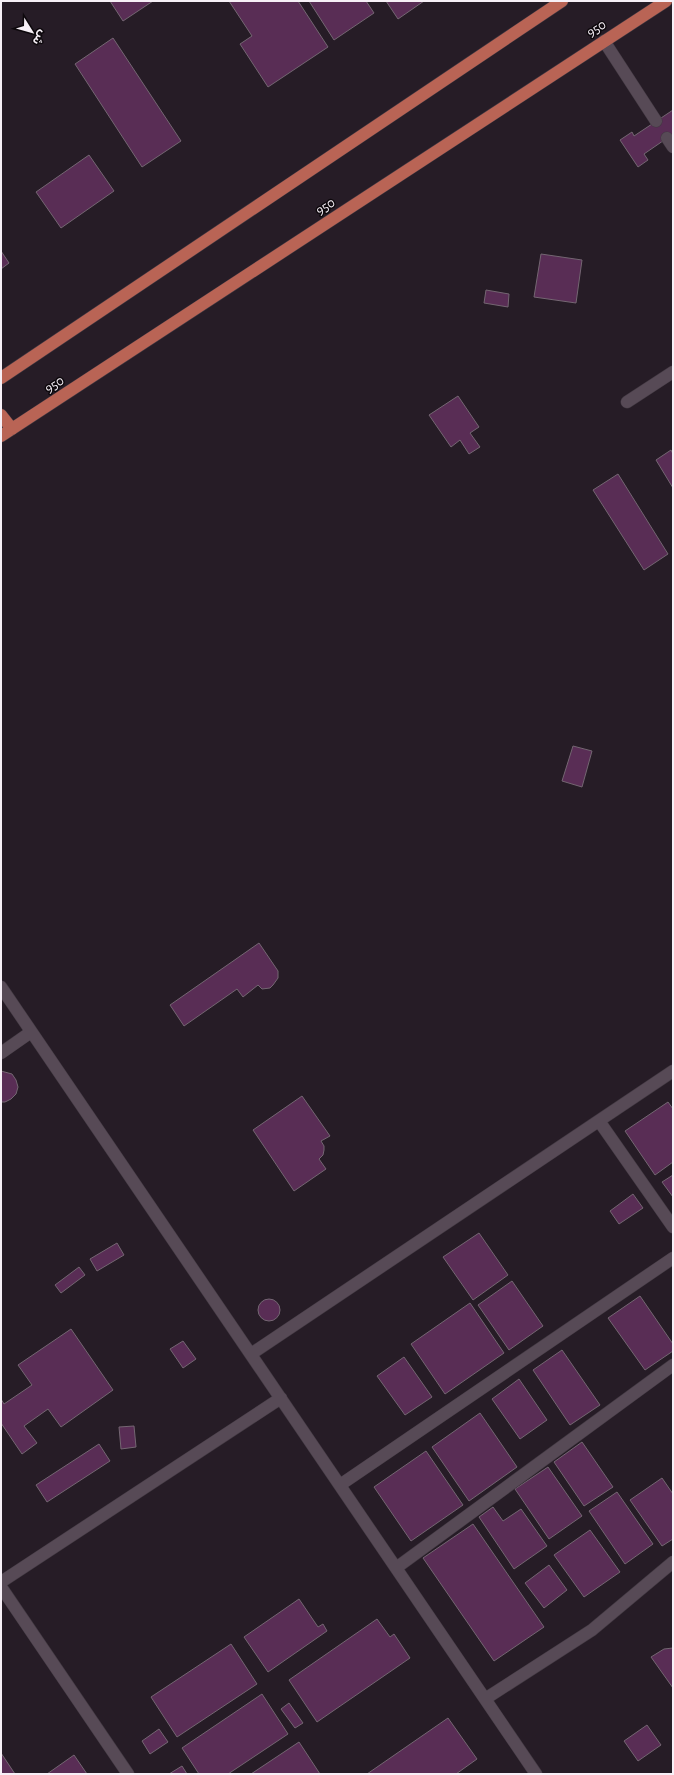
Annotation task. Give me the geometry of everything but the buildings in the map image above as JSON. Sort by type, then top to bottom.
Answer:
[{"type":"main road","points":[[1,378],[562,1]]},
{"type":"main road","name":"950","points":[[1,436],[666,1]]},
{"type":"main road","points":[[1,415],[12,429]]},
{"type":"street","points":[[604,41],[656,121]]},
{"type":"street","points":[[627,402],[673,372]]},
{"type":"street","points":[[1,988],[536,1774]]},
{"type":"street","points":[[1,1053],[31,1032]]},
{"type":"street","points":[[251,1354],[673,1071]]},
{"type":"street","points":[[599,1121],[673,1227]]},
{"type":"street","points":[[340,1485],[673,1258]]},
{"type":"street","points":[[396,1568],[673,1365]]},
{"type":"street","points":[[1,1582],[281,1398]]},
{"type":"street","points":[[485,1699],[592,1630],[673,1562]]},
{"type":"street","points":[[1,1587],[128,1774]]}]
